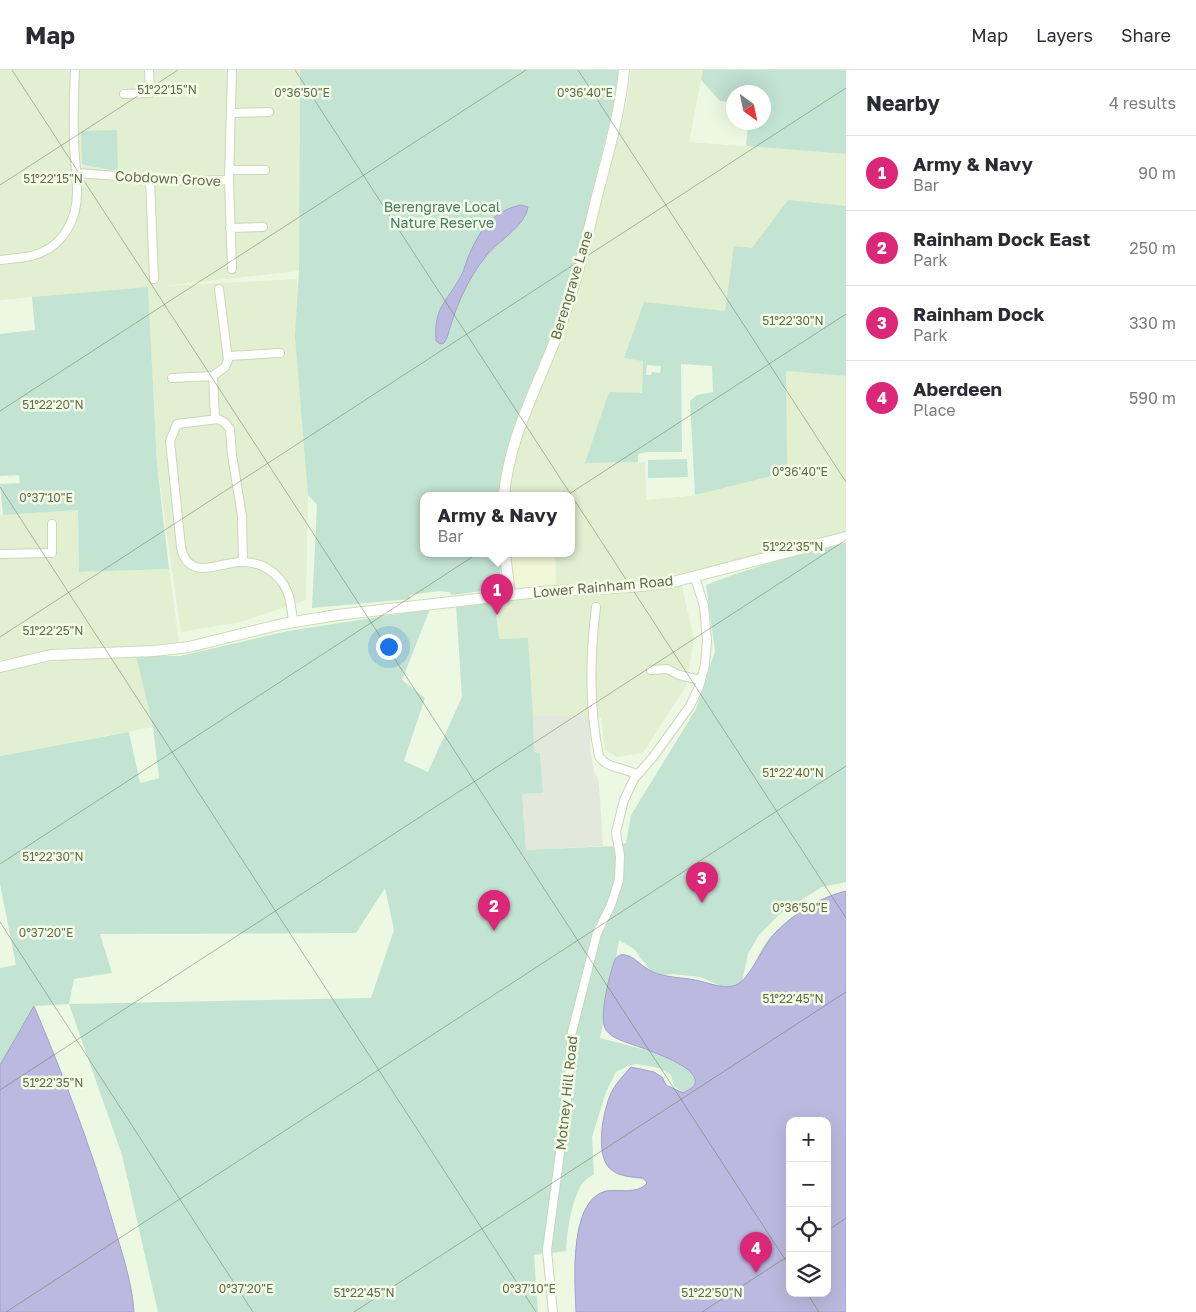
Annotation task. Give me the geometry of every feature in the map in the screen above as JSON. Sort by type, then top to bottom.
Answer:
[{"type":"main road","name":"Berengrave Lane","points":[[504,492],[506,474],[517,436],[565,313],[582,258],[612,138],[622,90],[624,70]]},
{"type":"main road","name":"Lower Rainham Road","points":[[0,667],[56,655],[189,648],[293,622],[459,601],[558,590],[631,587],[670,583],[846,537]]},
{"type":"main road","points":[[505,557],[510,595]]},
{"type":"street","points":[[0,260],[32,256],[41,252],[50,247],[63,235],[73,220],[76,211],[78,189],[74,140],[75,70]]},
{"type":"street","points":[[124,94],[150,93],[149,70]]},
{"type":"street","points":[[232,70],[229,170],[232,269]]},
{"type":"street","points":[[231,113],[269,112]]},
{"type":"street","points":[[229,170],[265,170]]},
{"type":"street","name":"Cobdown Grove","points":[[76,173],[189,181],[229,180]]},
{"type":"street","points":[[150,179],[154,279]]},
{"type":"street","points":[[230,228],[263,227]]},
{"type":"street","points":[[172,378],[213,376],[225,367],[228,356],[219,290]]},
{"type":"street","points":[[228,356],[280,353]]},
{"type":"street","points":[[213,376],[215,419]]},
{"type":"street","points":[[243,562],[242,516],[232,455],[230,429],[224,422],[215,419],[177,424],[170,441],[182,551],[188,563],[199,568],[243,562],[259,565],[270,570],[279,578],[288,593],[293,622]]},
{"type":"street","points":[[0,554],[52,553],[52,524]]},
{"type":"street","name":"Motney Hill Road","points":[[553,1312],[547,1250],[567,1100],[572,1032],[597,933],[611,905],[619,880],[620,846],[616,840],[616,835],[625,796],[637,775],[653,757],[690,706],[701,680],[705,665],[707,641],[704,606],[696,582],[697,575]]},
{"type":"street","points":[[596,607],[593,631],[592,679],[598,754],[601,760],[607,764],[628,770],[637,775]]},
{"type":"street","points":[[651,670],[667,670],[701,680]]},
{"type":"shaded area","points":[[0,70],[300,70],[299,271],[163,286],[297,279],[308,495],[306,600],[241,622],[181,632],[157,464],[148,287],[0,300]]},
{"type":"shaded area","points":[[631,70],[703,70],[689,142],[846,154],[846,256],[734,255],[725,312],[624,357],[643,360],[642,393],[586,463],[645,462],[646,500],[699,495],[786,371],[846,376],[846,532],[659,579],[556,585],[555,557],[575,557],[575,492],[509,492],[510,477],[518,443],[569,311],[597,219],[627,102]]},
{"type":"shaded area","points":[[78,510],[79,572],[169,569],[179,642],[152,647],[67,648],[0,660],[0,515]]},
{"type":"shaded area","points":[[511,557],[555,557],[556,585],[522,587],[514,579]]},
{"type":"shaded area","points":[[682,586],[694,639],[686,686],[643,753],[617,757],[605,750],[601,718],[533,715],[528,638],[499,639],[495,601],[573,593],[593,594]]},
{"type":"shaded area","points":[[136,656],[153,727],[0,756],[0,672],[61,660]]},
{"type":"shaded area","points":[[533,715],[591,717],[590,750],[595,775],[598,777],[603,846],[526,850],[522,794],[543,793],[540,753],[534,753]]},
{"type":"green space","name":"Berengrave Local Nature Reserve","points":[[300,70],[620,70],[615,110],[605,140],[572,279],[545,357],[507,448],[500,492],[420,492],[420,557],[502,557],[499,589],[451,595],[450,592],[438,591],[410,595],[410,599],[312,608],[317,505],[308,495],[295,336],[299,271]]},
{"type":"green space","points":[[703,70],[846,70],[846,154],[746,146],[747,130],[771,130],[771,85],[726,85],[726,101],[720,101],[701,80]]},
{"type":"green space","points":[[117,130],[118,171],[84,165],[82,163],[81,131]]},
{"type":"green space","points":[[788,200],[846,206],[846,376],[786,371],[787,472],[695,495],[690,401],[697,395],[713,392],[712,366],[681,364],[682,452],[647,452],[638,454],[638,462],[585,463],[609,392],[642,393],[643,361],[624,358],[644,302],[725,311],[734,246],[752,248]],"holes":[[[647,365],[661,366],[660,373],[652,372],[651,375],[646,375]]]},
{"type":"green space","points":[[148,287],[157,464],[169,569],[79,572],[78,510],[3,515],[0,484],[20,483],[19,475],[0,476],[0,334],[35,330],[32,297]]},
{"type":"green space","points":[[687,459],[688,477],[648,478],[648,460]]},
{"type":"green space","points":[[846,542],[846,882],[822,887],[782,912],[759,935],[748,954],[742,981],[751,970],[769,939],[788,920],[810,905],[846,891],[825,1087],[828,1117],[786,1117],[786,1297],[831,1297],[831,1151],[846,1312],[576,1312],[576,1244],[579,1226],[585,1210],[594,1198],[606,1191],[633,1190],[647,1183],[646,1180],[620,1174],[606,1164],[602,1144],[603,1121],[612,1092],[631,1067],[654,1072],[662,1077],[666,1085],[681,1091],[674,1086],[671,1075],[659,1068],[637,1064],[616,1072],[606,1092],[592,1137],[594,1174],[583,1183],[575,1199],[566,1251],[534,1255],[538,1312],[158,1312],[122,1155],[69,1004],[34,1006],[0,1065],[0,968],[16,965],[0,884],[0,756],[129,732],[140,783],[159,778],[153,727],[136,656],[180,656],[288,631],[430,609],[402,680],[425,698],[404,761],[428,772],[462,697],[456,605],[495,601],[499,639],[528,638],[534,752],[540,753],[543,793],[522,794],[526,850],[616,846],[626,843],[631,815],[696,709],[715,651],[706,585],[793,556]],"holes":[[[385,888],[394,930],[371,998],[69,1004],[74,979],[112,973],[100,934],[356,933]],[[619,940],[634,949],[650,970],[629,956],[623,954],[616,958]],[[664,975],[700,977],[719,985]],[[603,1024],[607,1031],[619,1040],[657,1053],[600,1038]]]},
{"type":"water","points":[[521,205],[528,207],[522,221],[491,250],[479,265],[462,295],[447,338],[444,343],[440,344],[436,341],[439,313],[461,276],[481,232],[501,212]]},
{"type":"water","points":[[846,891],[846,1312],[576,1312],[576,1244],[585,1210],[594,1198],[606,1191],[633,1190],[643,1187],[647,1183],[643,1178],[616,1173],[607,1165],[603,1156],[603,1121],[612,1091],[631,1067],[654,1072],[662,1077],[666,1085],[683,1093],[693,1087],[695,1079],[690,1071],[679,1064],[616,1038],[606,1030],[603,1016],[604,1006],[615,959],[625,955],[632,957],[648,969],[662,975],[719,986],[733,986],[739,983],[750,971],[775,933],[799,913],[826,898]]},
{"type":"water","points":[[34,1006],[66,1084],[103,1189],[125,1264],[134,1312],[0,1312],[0,1065]]},
{"type":"place","name":"Army & Navy","points":[[497,615]]},
{"type":"place","name":"Rainham Dock","points":[[702,903]]},
{"type":"place","name":"Rainham Dock East","points":[[494,931]]},
{"type":"place","name":"Aberdeen","points":[[756,1273]]}]
